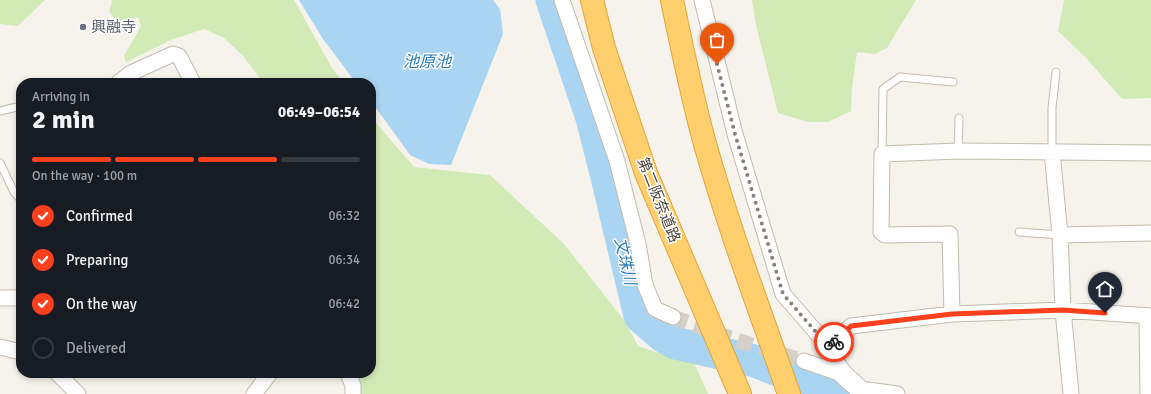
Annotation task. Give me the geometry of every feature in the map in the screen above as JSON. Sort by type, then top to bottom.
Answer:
[{"type":"highway","name":"第二阪奈道路","points":[[592,0],[604,48],[644,165],[740,394]]},
{"type":"highway","points":[[672,0],[684,59],[705,144],[788,394]]},
{"type":"highway","points":[[668,225],[688,287],[728,394]]},
{"type":"highway","points":[[733,232],[801,394]]},
{"type":"street","points":[[562,0],[617,161],[638,244],[645,285],[655,309],[673,317]]},
{"type":"street","points":[[702,0],[735,134],[783,294],[829,347],[842,374],[862,392],[897,394]]},
{"type":"street","points":[[128,78],[131,73],[173,54],[179,56],[190,78]]},
{"type":"street","points":[[952,314],[950,234],[885,235],[881,232],[882,154],[958,151],[1151,153]]},
{"type":"street","points":[[1052,152],[1060,235],[1063,310],[1070,394]]},
{"type":"street","points":[[1060,235],[1151,233]]},
{"type":"street","points":[[0,298],[16,298]]},
{"type":"street","points":[[829,347],[851,326],[952,314],[1063,310],[1149,316],[1148,394]]},
{"type":"street","points":[[0,347],[16,351]]},
{"type":"street","points":[[804,361],[842,374]]},
{"type":"street","points":[[62,378],[76,394]]},
{"type":"street","points":[[254,394],[266,378]]},
{"type":"street","points":[[350,378],[353,386],[353,394]]},
{"type":"lane","points":[[1052,152],[1052,108],[1056,72]]},
{"type":"lane","points":[[882,154],[884,89],[900,77],[953,82]]},
{"type":"lane","points":[[0,111],[16,107]]},
{"type":"lane","points":[[958,151],[959,118]]},
{"type":"lane","points":[[0,163],[16,194]]},
{"type":"lane","points":[[1019,232],[1060,235]]},
{"type":"green space","points":[[0,0],[45,0],[18,26],[0,24]]},
{"type":"green space","points":[[111,0],[294,0],[332,68],[340,78],[260,78],[243,56],[224,38],[204,29],[171,40],[126,62],[124,56],[141,26],[138,17],[117,23],[109,11],[112,2]]},
{"type":"green space","points":[[752,0],[916,0],[887,48],[875,54],[857,52],[852,87],[851,111],[828,122],[808,122],[778,113],[756,25]]},
{"type":"green space","points":[[1064,0],[1151,0],[1151,98],[1122,99],[1086,58],[1058,31]]},
{"type":"green space","points":[[376,123],[414,167],[490,175],[564,244],[624,320],[638,346],[664,355],[692,358],[708,394],[359,394],[356,378],[376,378]]},
{"type":"water","name":"池原池","points":[[299,0],[493,0],[500,9],[503,34],[451,165],[429,164],[410,155],[376,108],[376,78],[352,78],[323,39]]},
{"type":"waterway","name":"文珠川","points":[[552,0],[592,118],[640,316],[663,336],[675,343],[755,361],[830,390],[836,394]]},
{"type":"tunnel","points":[[673,317],[733,339],[804,361]]},
{"type":"way so far","points":[[717,64],[735,134],[783,294],[829,347],[834,342]]},
{"type":"place","name":"興融寺","points":[[83,27]]},
{"type":"route","points":[[834,342],[851,326],[952,314],[1063,310],[1105,313]]}]
